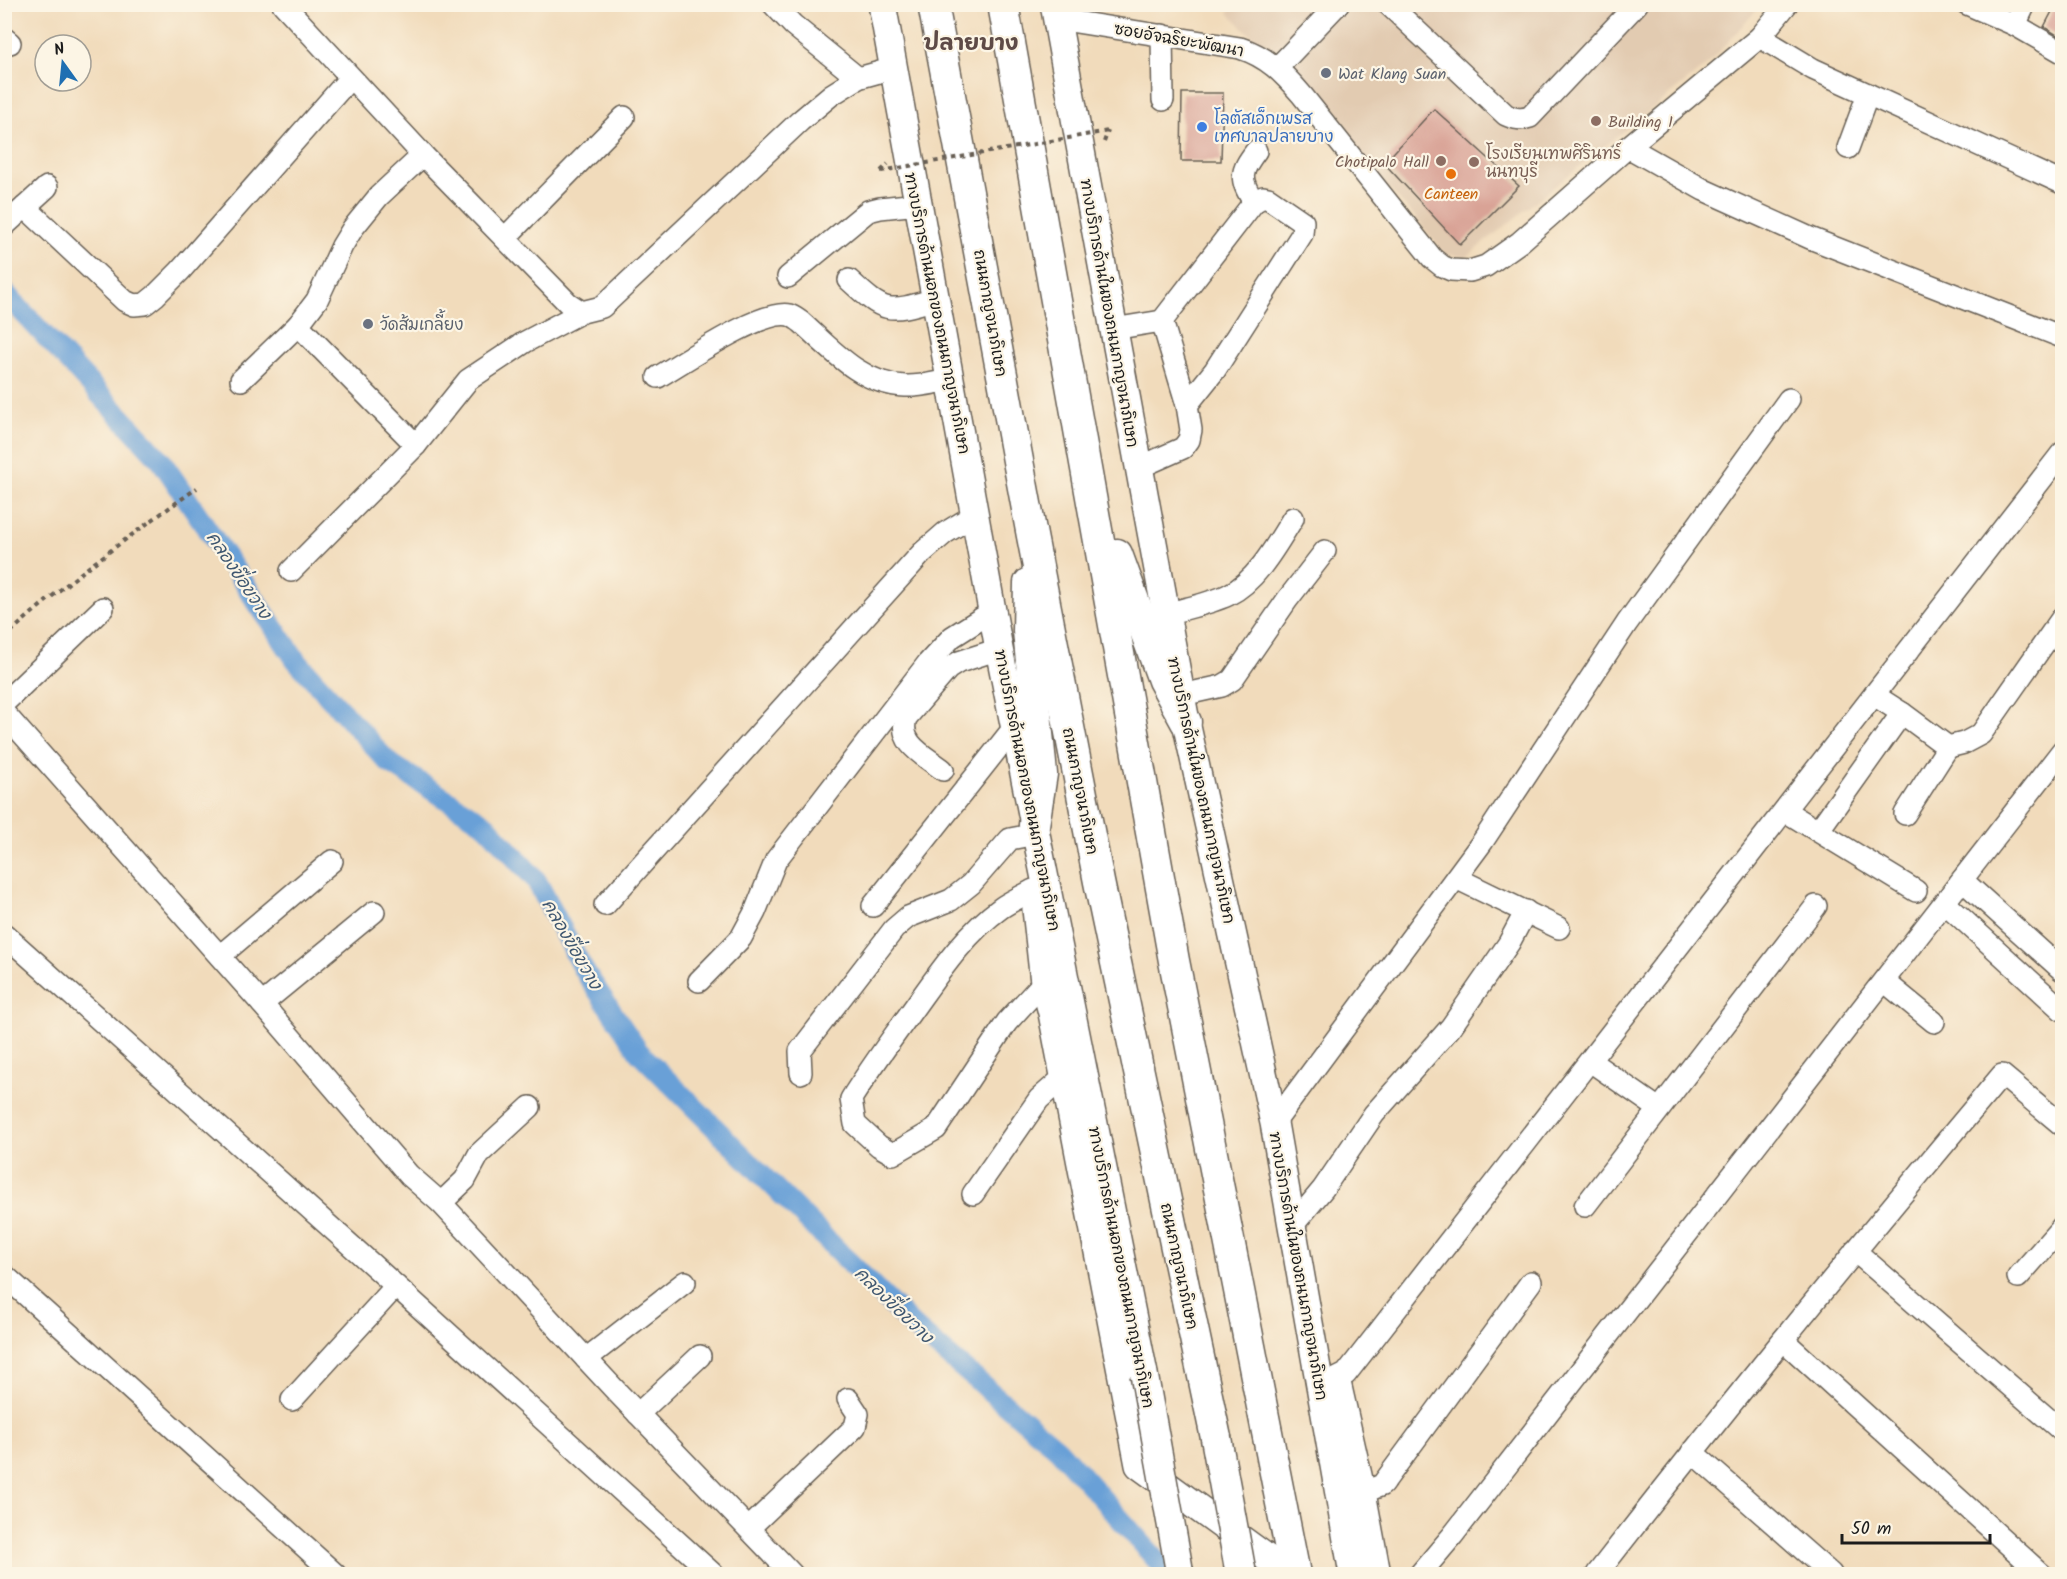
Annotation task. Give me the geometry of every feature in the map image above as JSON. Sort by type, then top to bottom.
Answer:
[{"type":"highway","name":"ถนนกาญจนาภิเษก","points":[[933,4],[1099,882],[1216,1438],[1241,1575]]},
{"type":"highway","points":[[1003,4],[1174,960],[1295,1575]]},
{"type":"highway","points":[[1089,478],[1159,671],[1184,708]]},
{"type":"highway","points":[[1032,536],[1028,631],[1042,774],[1037,839]]},
{"type":"main road","name":"ทางบริการด้านนอกของถนนกาญจนาภิเษก","points":[[882,4],[999,649],[1016,724],[1144,1374],[1180,1575]]},
{"type":"main road","name":"ทางบริการด้านในของถนนกาญจนาภิเษก","points":[[1055,12],[1184,708],[1274,1123],[1351,1562]]},
{"type":"main road","points":[[1037,839],[1033,890],[1044,982],[1139,1465],[1289,1575]]},
{"type":"main road","points":[[1282,1170],[1298,1219],[1322,1311],[1362,1493],[1377,1575]]},
{"type":"street","points":[[283,4],[423,154],[568,303],[582,312]]},
{"type":"street","points":[[773,4],[793,25],[858,78]]},
{"type":"street","points":[[1277,68],[1338,4]]},
{"type":"street","points":[[1388,4],[1506,115],[1514,119],[1522,119],[1530,117],[1637,4]]},
{"type":"street","name":"ซอยอัจฉริยะพัฒนา","points":[[1055,12],[1162,35],[1240,48],[1263,57],[1277,68],[1318,114],[1432,258],[1451,270],[1470,271],[1486,266],[1520,242],[1628,147],[1760,37],[1787,4]]},
{"type":"street","points":[[2015,25],[2025,4]]},
{"type":"street","points":[[1979,7],[2062,52]]},
{"type":"street","points":[[1162,35],[1163,100]]},
{"type":"street","points":[[1760,37],[1813,69],[2062,183]]},
{"type":"street","points":[[291,571],[416,445],[468,380],[525,342],[582,312],[602,307],[800,121],[858,78],[894,68]]},
{"type":"street","points":[[25,207],[125,302],[134,305],[145,304],[180,271],[350,78]]},
{"type":"street","points":[[1848,148],[1868,94]]},
{"type":"street","points":[[506,237],[624,117]]},
{"type":"street","points":[[1628,147],[1704,190],[1810,238],[2062,338]]},
{"type":"street","points":[[1254,202],[1246,189],[1242,175],[1246,164],[1256,151]]},
{"type":"street","points":[[241,380],[298,325],[317,300],[353,228],[379,196],[423,154]]},
{"type":"street","points":[[4,226],[47,187]]},
{"type":"street","points":[[1113,329],[1162,321],[1254,202],[1263,197],[1268,198],[1303,222],[1302,234],[1215,370],[1187,405]]},
{"type":"street","points":[[788,277],[868,211],[918,204]]},
{"type":"street","points":[[849,280],[873,302],[886,308],[903,308],[936,299]]},
{"type":"street","points":[[658,377],[724,337],[774,316],[789,315],[801,322],[867,377],[906,387],[951,380]]},
{"type":"street","points":[[1138,468],[1183,448],[1189,440],[1191,430],[1187,405],[1162,321]]},
{"type":"street","points":[[298,325],[416,445]]},
{"type":"street","points":[[1274,1123],[1484,841],[1628,623],[1789,399]]},
{"type":"street","points":[[1336,1379],[1346,1374],[2062,453]]},
{"type":"street","points":[[605,905],[922,553],[945,533],[976,514]]},
{"type":"street","points":[[1166,614],[1229,594],[1253,575],[1271,554],[1293,518]]},
{"type":"street","points":[[1184,708],[1233,680],[1287,600],[1325,551]]},
{"type":"street","points":[[4,703],[102,608]]},
{"type":"street","points":[[699,981],[741,938],[755,912],[776,860],[928,663],[952,637],[993,611]]},
{"type":"street","points":[[1905,814],[1948,747],[1964,743],[1981,734],[2062,618]]},
{"type":"street","points":[[943,770],[906,741],[903,727],[906,717],[948,669],[959,662],[999,649]]},
{"type":"street","points":[[1874,695],[1948,747]]},
{"type":"street","points":[[4,713],[220,956],[409,1175],[441,1203],[792,1575]]},
{"type":"street","points":[[1818,831],[1902,713]]},
{"type":"street","points":[[873,906],[1016,724]]},
{"type":"street","points":[[1420,1575],[2062,751]]},
{"type":"street","points":[[1785,811],[1916,891]]},
{"type":"street","points":[[801,1073],[800,1051],[894,929],[908,916],[951,900],[971,884],[1010,839],[1037,839]]},
{"type":"street","points":[[220,956],[332,861]]},
{"type":"street","points":[[1456,878],[1559,928]]},
{"type":"street","points":[[1962,880],[2062,970]]},
{"type":"street","points":[[1033,890],[1002,908],[960,946],[870,1069],[851,1099],[855,1124],[879,1146],[893,1154],[936,1129],[1007,1022],[1044,982]]},
{"type":"street","points":[[1945,903],[2062,1010]]},
{"type":"street","points":[[1585,1206],[1816,906]]},
{"type":"street","points":[[1298,1219],[1323,1189],[1374,1114],[1451,1027],[1509,943],[1526,911]]},
{"type":"street","points":[[262,1004],[374,912]]},
{"type":"street","points":[[4,934],[713,1575]]},
{"type":"street","points":[[1884,981],[1934,1022]]},
{"type":"street","points":[[1590,1061],[1659,1109]]},
{"type":"street","points":[[1597,1575],[1782,1340],[2002,1075],[2062,1125]]},
{"type":"street","points":[[973,1194],[1039,1099],[1064,1077]]},
{"type":"street","points":[[441,1203],[465,1180],[479,1154],[531,1107]]},
{"type":"street","points":[[2018,1277],[2062,1227]]},
{"type":"street","points":[[1855,1251],[2062,1431]]},
{"type":"street","points":[[4,1275],[335,1575]]},
{"type":"street","points":[[586,1359],[685,1282]]},
{"type":"street","points":[[1362,1493],[1382,1485],[1532,1282]]},
{"type":"street","points":[[292,1400],[396,1286]]},
{"type":"street","points":[[1782,1340],[2041,1575]]},
{"type":"street","points":[[638,1414],[700,1356]]},
{"type":"street","points":[[749,1528],[855,1427],[858,1414],[848,1399]]},
{"type":"street","points":[[1692,1452],[1831,1575]]},
{"type":"path","points":[[881,171],[1108,131]]},
{"type":"path","points":[[4,638],[105,554],[197,488]]},
{"type":"shaded area","name":"โรงเรียนเทพศิรินทร์ นนทบุรี","points":[[1235,4],[1761,5],[1708,64],[1466,257],[1445,254],[1409,210],[1318,114],[1275,58],[1228,13]]},
{"type":"building","points":[[2056,4],[2062,4],[2062,38],[2044,27]]},
{"type":"building","name":"โลตัสเอ็กเพรส เทศบาลปลายบาง","points":[[1182,93],[1223,93],[1221,161],[1181,161]]},
{"type":"building","name":"Canteen","points":[[1434,109],[1519,186],[1460,245],[1384,163]]},
{"type":"waterway","name":"คลองขื่อขวาง","points":[[4,292],[160,459],[296,660],[388,762],[485,824],[536,880],[583,969],[639,1052],[914,1327],[1058,1449],[1169,1574]]},
{"type":"place","name":"Wat Klang Suan","points":[[1326,73]]},
{"type":"place","name":"Building 1","points":[[1596,121]]},
{"type":"place","name":"โลตัสเอ็กเพรส เทศบาลปลายบาง","points":[[1202,127]]},
{"type":"place","name":"Chotipalo Hall","points":[[1441,161]]},
{"type":"place","name":"โรงเรียนเทพศิรินทร์ นนทบุรี","points":[[1474,162]]},
{"type":"place","name":"Canteen","points":[[1451,174]]},
{"type":"place","name":"วัดส้มเกลี้ยง","points":[[368,324]]},
{"type":"district","name":"ปลายบาง","points":[[971,42]]}]
